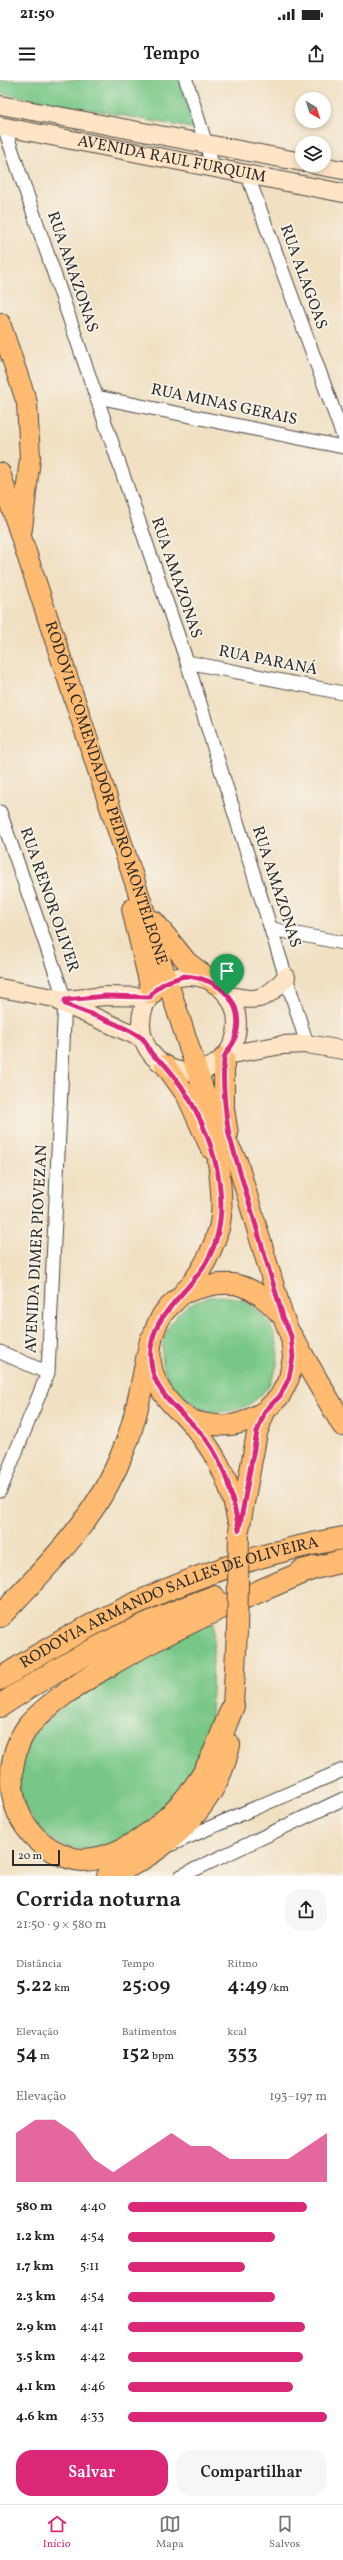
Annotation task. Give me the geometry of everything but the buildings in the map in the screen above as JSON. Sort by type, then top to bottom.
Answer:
[{"type":"highway","points":[[291,1336],[343,1425]]},
{"type":"highway","points":[[0,1616],[77,1532],[103,1493],[125,1449],[151,1340]]},
{"type":"highway","name":"RODOVIA ARMANDO SALLES DE OLIVEIRA","points":[[0,1679],[77,1632],[183,1583],[254,1559],[343,1538]]},
{"type":"highway","name":"RODOVIA ARMANDO SALLES DE OLIVEIRA","points":[[0,1706],[42,1678],[107,1642],[174,1611],[244,1586],[343,1561]]},
{"type":"highway","points":[[233,1706],[210,1763],[190,1793],[171,1814],[151,1831],[125,1848],[102,1856],[82,1860],[60,1855],[38,1843],[28,1832],[12,1806],[8,1786],[8,1774],[9,1762],[15,1744],[28,1726],[52,1703],[139,1647],[210,1612],[316,1567]]},
{"type":"highway","points":[[108,1876],[156,1851],[186,1824],[214,1790],[229,1750],[233,1706]]},
{"type":"main road","name":"RODOVIA COMENDADOR PEDRO MONTELEONE","points":[[0,323],[27,403],[30,458],[21,535]]},
{"type":"main road","name":"RODOVIA COMENDADOR PEDRO MONTELEONE","points":[[0,473],[197,1071],[214,1119],[237,1161],[283,1317],[291,1336],[293,1357],[289,1378],[280,1396],[265,1411],[257,1432],[248,1470],[239,1533],[237,1632],[233,1706]]},
{"type":"main road","points":[[109,807],[151,996]]},
{"type":"main road","points":[[139,894],[152,918],[174,948],[187,962],[222,989]]},
{"type":"main road","points":[[225,1056],[224,1109],[229,1135],[237,1161]]},
{"type":"main road","points":[[165,1065],[187,1096],[204,1131],[217,1167]]},
{"type":"main road","name":"RODOVIA COMENDADOR PEDRO MONTELEONE","points":[[151,1340],[162,1314],[183,1294],[206,1263],[216,1238],[222,1206],[217,1167],[214,1119]]},
{"type":"main road","points":[[183,1294],[209,1284],[238,1284],[264,1296],[283,1317]]},
{"type":"main road","points":[[151,1340],[150,1362],[156,1383],[168,1402],[185,1416],[206,1440],[223,1468],[234,1498],[239,1533]]},
{"type":"main road","points":[[185,1416],[212,1425],[240,1423],[265,1411]]},
{"type":"street","points":[[186,80],[213,167]]},
{"type":"street","name":"AVENIDA RAUL FURQUIM","points":[[0,105],[295,161]]},
{"type":"street","name":"AVENIDA RAUL FURQUIM","points":[[2,127],[343,193]]},
{"type":"street","name":"RUA AMAZONAS","points":[[2,127],[97,397],[186,662],[272,929],[307,1044]]},
{"type":"street","points":[[331,168],[343,170]]},
{"type":"street","name":"RUA ALAGOAS","points":[[247,174],[343,436]]},
{"type":"street","name":"RUA MINAS GERAIS","points":[[97,397],[343,447]]},
{"type":"street","name":"RUA PARANÁ","points":[[186,662],[343,693]]},
{"type":"street","name":"RUA RENOR OLIVER","points":[[0,812],[60,1000]]},
{"type":"street","points":[[272,929],[343,943]]},
{"type":"street","points":[[222,989],[235,1009],[237,1025],[234,1041],[225,1056],[213,1066],[197,1071],[186,1072],[165,1065],[152,1054],[144,1039],[141,1024],[144,1008],[151,996],[168,981],[189,976],[200,977],[249,1001],[260,998],[276,990],[286,977]]},
{"type":"street","points":[[0,988],[60,1000],[144,1039]]},
{"type":"street","points":[[60,1000],[106,996],[151,996]]},
{"type":"street","name":"AVENIDA DIMER PIOVEZAN","points":[[0,1491],[48,1373],[60,1000]]},
{"type":"street","points":[[225,1056],[282,1045],[307,1044],[343,1050]]},
{"type":"street","points":[[0,1352],[48,1373]]},
{"type":"street","points":[[156,1851],[343,1770]]},
{"type":"street","points":[[181,1876],[343,1799]]},
{"type":"green space","points":[[0,80],[180,80],[196,129],[0,93]]},
{"type":"green space","points":[[220,1296],[231,1297],[242,1301],[261,1313],[273,1332],[277,1343],[277,1365],[273,1376],[261,1395],[242,1407],[231,1411],[220,1412],[209,1411],[198,1407],[179,1395],[167,1376],[163,1365],[162,1354],[163,1343],[167,1332],[179,1313],[198,1301],[209,1297]]},
{"type":"green space","points":[[214,1621],[211,1720],[201,1758],[182,1787],[146,1824],[121,1839],[100,1847],[83,1850],[64,1846],[44,1835],[21,1802],[18,1763],[35,1732],[53,1715],[86,1691],[143,1656]]},
{"type":"route","points":[[184,976],[200,977],[216,984],[227,995],[235,1009],[237,1025],[234,1041],[224,1056],[224,1109],[229,1135],[283,1317],[291,1336],[293,1357],[289,1378],[280,1396],[265,1411],[257,1432],[248,1470],[239,1530],[234,1498],[223,1468],[206,1440],[185,1416],[168,1402],[156,1383],[150,1362],[151,1340],[162,1314],[183,1294],[196,1278],[206,1263],[214,1244],[222,1206],[221,1186],[217,1167],[204,1131],[187,1096],[165,1065],[152,1054],[144,1039],[65,1004],[65,1000],[106,996],[150,997],[159,986],[168,981],[184,976]]}]
